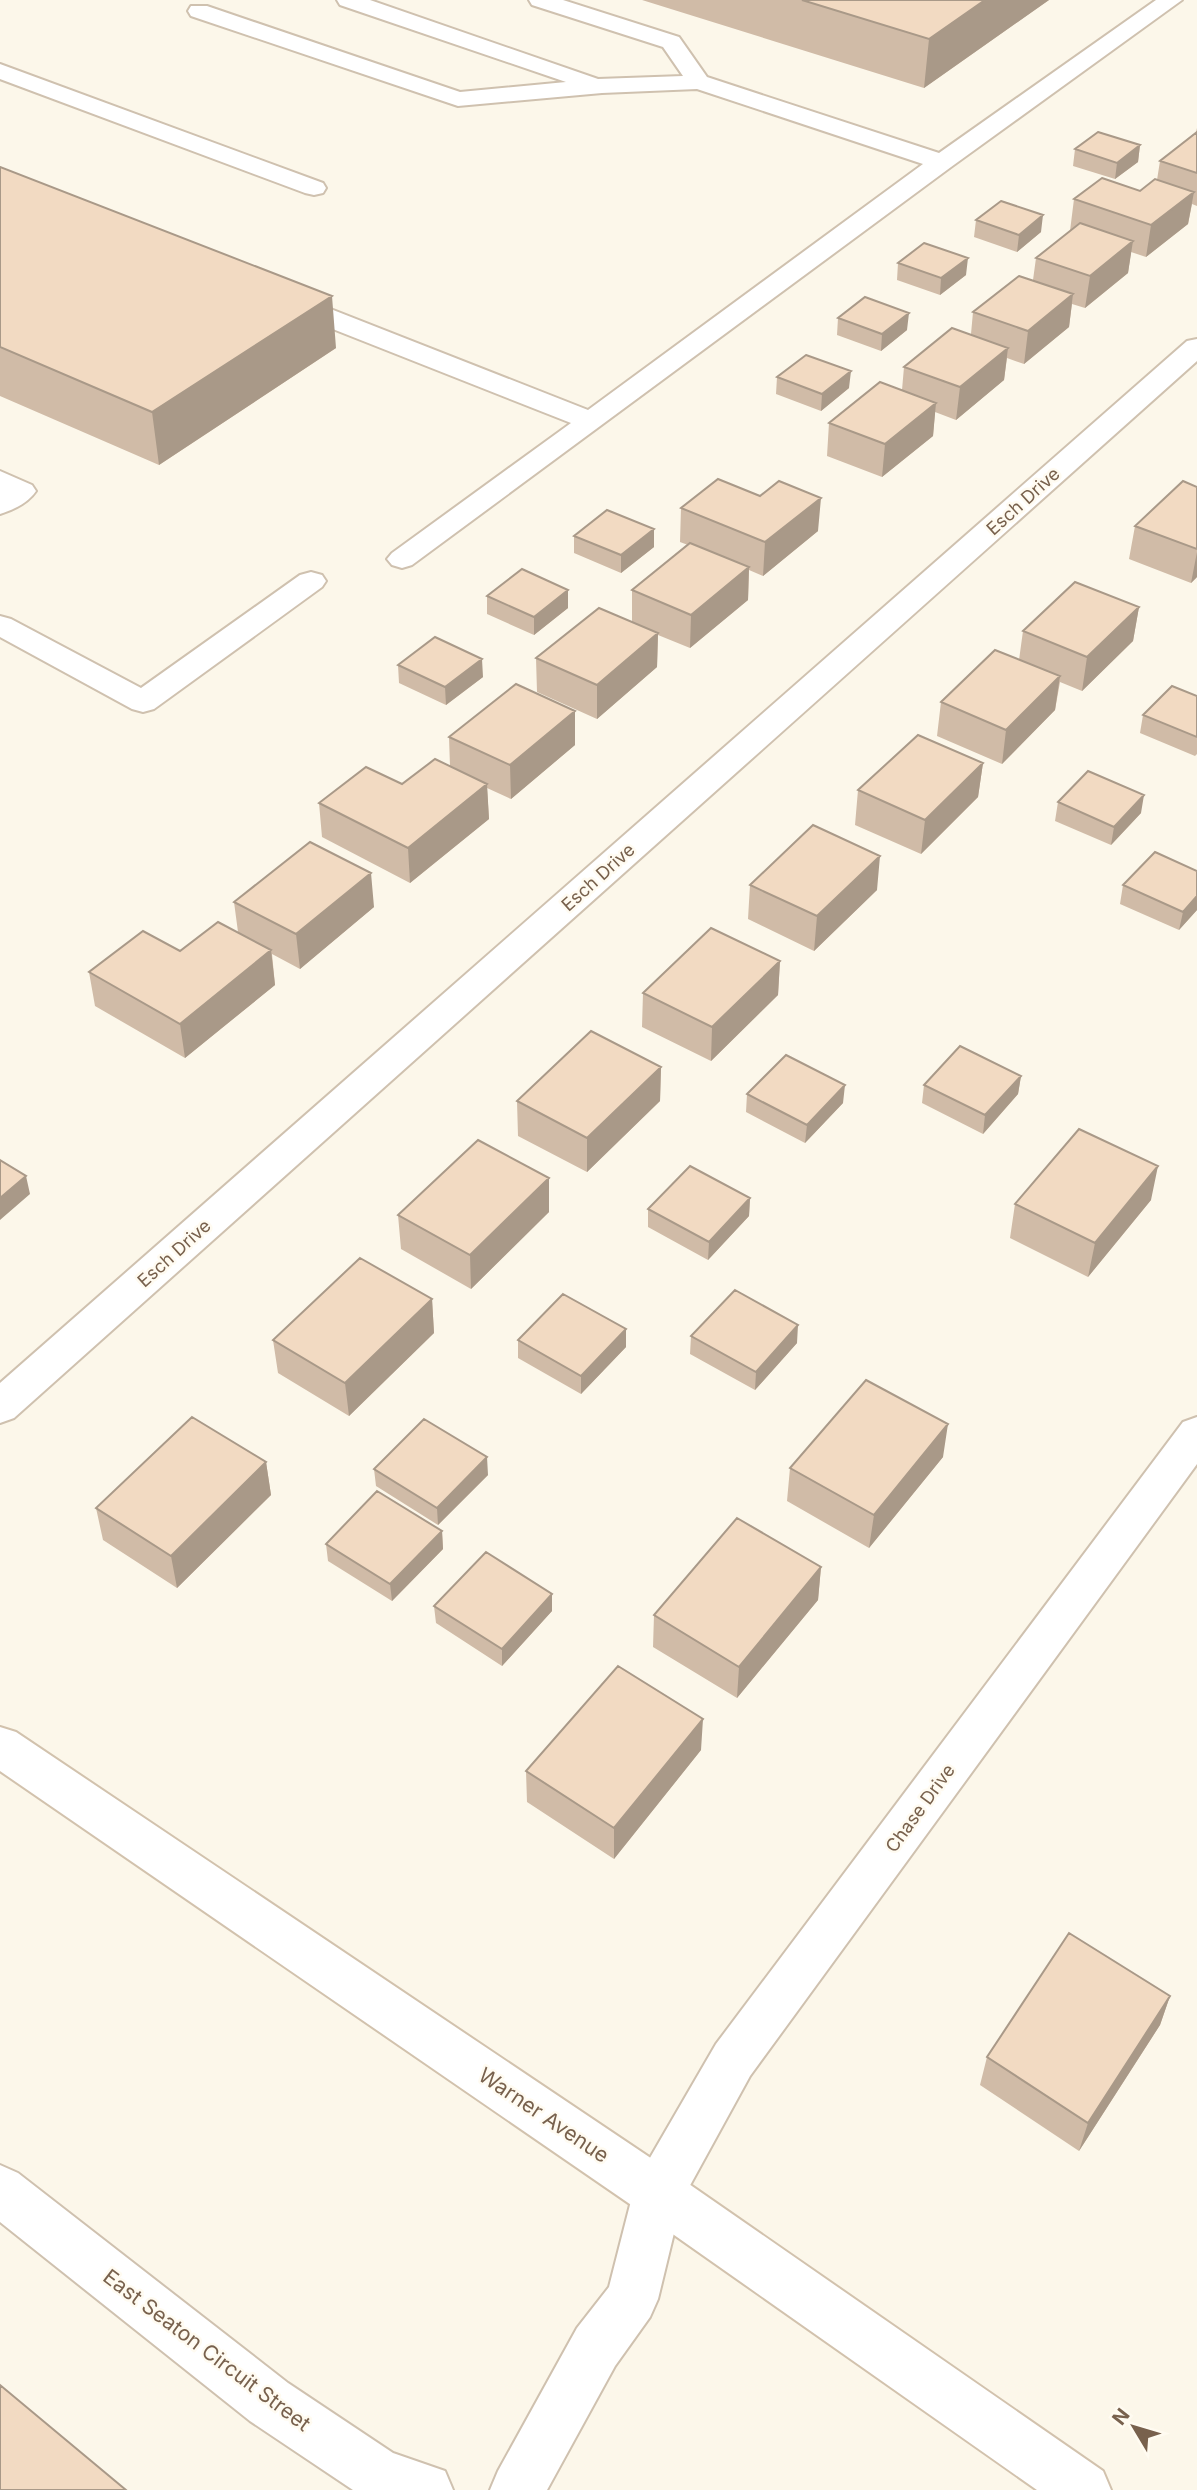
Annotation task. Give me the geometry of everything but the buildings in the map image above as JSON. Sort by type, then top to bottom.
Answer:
[{"type":"street","points":[[348,0],[602,86]]},
{"type":"street","points":[[540,0],[671,42],[699,82]]},
{"type":"street","points":[[402,559],[942,162],[1171,0]]},
{"type":"street","points":[[199,11],[458,99],[602,86],[699,82],[942,162]]},
{"type":"street","points":[[0,71],[314,188]]},
{"type":"street","points":[[266,293],[591,421]]},
{"type":"street","name":"Esch Drive","points":[[0,1407],[1197,347]]},
{"type":"street","points":[[0,480],[22,491],[0,505]]},
{"type":"street","points":[[0,625],[143,702],[311,582]]},
{"type":"street","name":"Chase Drive","points":[[517,2490],[596,2347],[632,2299],[658,2193],[733,2060],[1197,1433]]},
{"type":"street","name":"Warner Avenue","points":[[0,1746],[658,2193],[1084,2490]]},
{"type":"street","name":"East Seaton Circuit Street","points":[[0,2190],[269,2402],[380,2476],[426,2490]]}]
